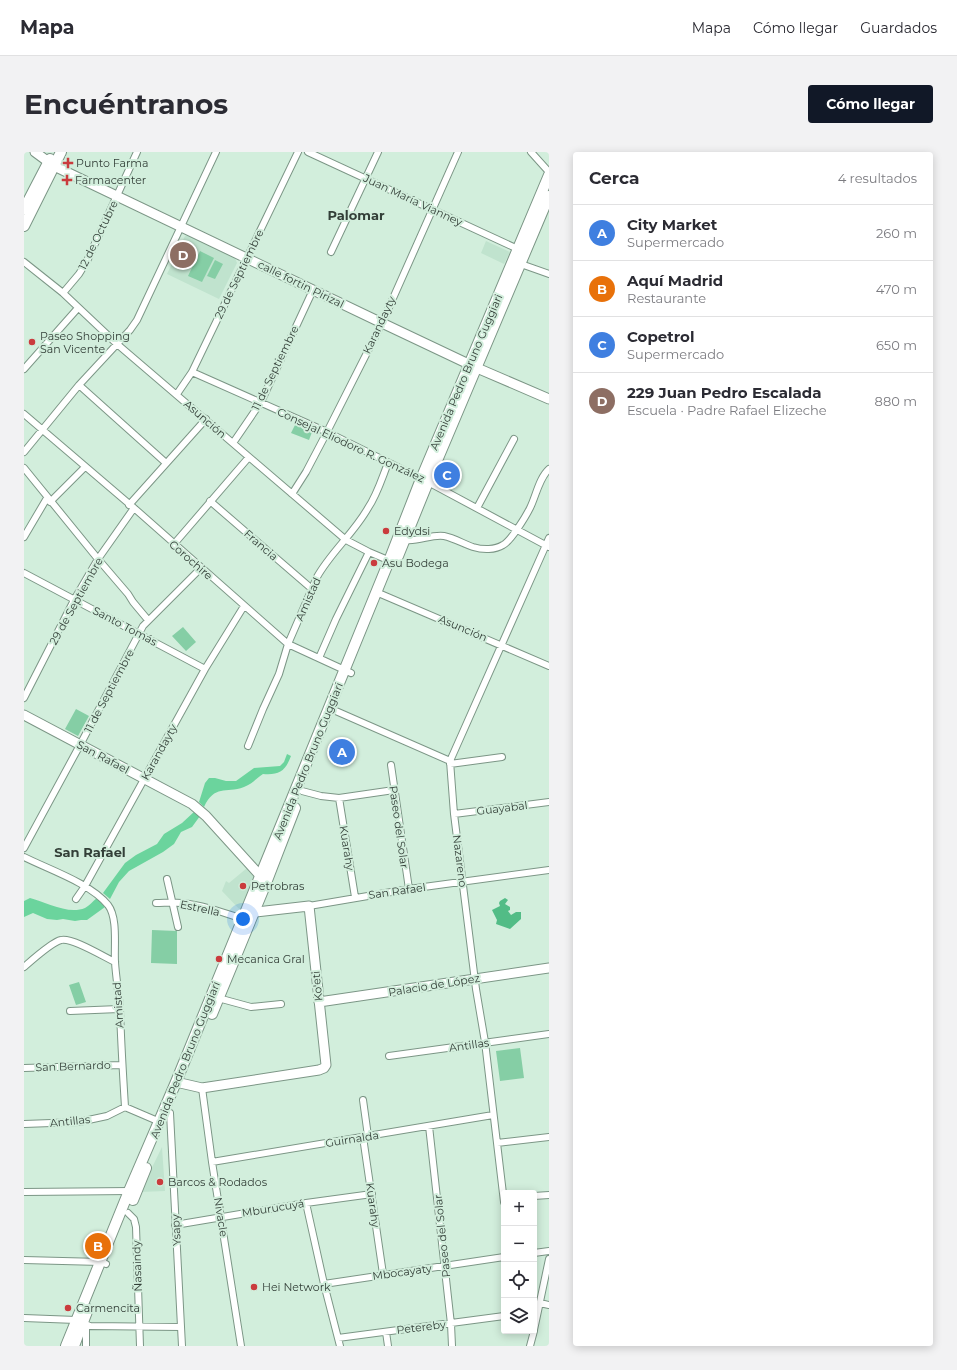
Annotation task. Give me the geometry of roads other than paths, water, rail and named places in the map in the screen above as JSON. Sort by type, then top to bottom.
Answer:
[{"type":"main road","points":[[24,226],[51,164],[53,152]]},
{"type":"main road","points":[[24,209],[51,164],[61,152]]},
{"type":"main road","name":"Avenida Pedro Bruno Guggiari","points":[[522,250],[549,175]]},
{"type":"main road","name":"Avenida Pedro Bruno Guggiari","points":[[263,880],[425,480],[516,263],[549,196]]},
{"type":"main road","name":"Avenida Pedro Bruno Guggiari","points":[[392,562],[405,540],[425,480]]},
{"type":"main road","name":"Avenida Pedro Bruno Guggiari","points":[[103,1263],[128,1213],[133,1192],[170,1113],[179,1083],[247,915],[302,791],[332,709]]},
{"type":"main road","name":"Avenida Pedro Bruno Guggiari","points":[[74,1346],[103,1263],[133,1192],[160,1122],[218,998],[247,915]]},
{"type":"main road","name":"Avenida Pedro Bruno Guggiari","points":[[66,1346],[82,1322]]},
{"type":"street","name":"calle fortin Pirizal","points":[[35,152],[51,164],[117,196],[473,366],[549,399]]},
{"type":"street","name":"12 de Octubre","points":[[63,294],[87,261],[137,152]]},
{"type":"street","points":[[24,452],[79,386],[130,330],[216,152]]},
{"type":"street","name":"29 de Septiembre","points":[[177,394],[192,372],[298,152]]},
{"type":"street","name":"Juan María Vianney","points":[[308,152],[522,250]]},
{"type":"street","points":[[331,252],[378,152]]},
{"type":"street","name":"Karandayty","points":[[292,494],[306,472],[382,323],[458,152]]},
{"type":"street","points":[[531,152],[549,172]]},
{"type":"street","name":"Asunción","points":[[24,262],[63,294],[117,344],[346,540],[392,562]]},
{"type":"street","points":[[516,263],[549,274]]},
{"type":"street","name":"11 de Septiembre","points":[[233,443],[260,402],[313,290]]},
{"type":"street","points":[[24,369],[78,308]]},
{"type":"street","name":"Consejal Eliodoro R. González","points":[[192,372],[327,432],[425,480],[547,546]]},
{"type":"street","points":[[79,386],[166,463]]},
{"type":"street","name":"Corochire","points":[[24,414],[288,644],[348,671]]},
{"type":"street","name":"29 de Septiembre","points":[[24,698],[74,600],[131,507],[166,463],[206,419]]},
{"type":"street","points":[[477,508],[514,438]]},
{"type":"street","points":[[174,544],[249,457]]},
{"type":"street","name":"Amistad","points":[[248,746],[279,674],[288,644],[312,589],[323,567],[346,540],[368,509],[388,463]]},
{"type":"street","points":[[24,537],[49,500],[85,467]]},
{"type":"street","points":[[24,468],[148,620]]},
{"type":"street","points":[[405,540],[419,540],[445,536],[474,547],[487,549],[502,546],[507,542],[530,507],[542,479],[549,469]]},
{"type":"street","name":"Francia","points":[[210,501],[312,589]]},
{"type":"street","name":"Nazareno","points":[[503,1190],[485,1042],[475,978],[454,814],[450,762],[501,644],[547,546],[549,538]]},
{"type":"street","points":[[319,658],[336,619],[369,552]]},
{"type":"street","name":"11 de Septiembre","points":[[24,848],[139,633],[148,620],[201,568]]},
{"type":"street","name":"Santo Tomás","points":[[24,573],[205,669]]},
{"type":"street","name":"Asunción","points":[[379,594],[501,644],[549,666]]},
{"type":"street","name":"Karandayty","points":[[76,899],[85,886],[205,669],[244,606]]},
{"type":"street","points":[[332,709],[450,762],[502,757]]},
{"type":"street","name":"San Rafael","points":[[24,715],[192,804],[206,816],[263,880]]},
{"type":"street","name":"Paseo del Solar","points":[[391,765],[408,889]]},
{"type":"street","points":[[302,791],[321,796],[339,798],[394,790]]},
{"type":"street","name":"Kuarahy","points":[[339,798],[355,897]]},
{"type":"street","name":"Guayabal","points":[[454,814],[549,802]]},
{"type":"street","points":[[24,857],[85,886]]},
{"type":"street","name":"San Rafael","points":[[247,915],[408,889],[549,870]]},
{"type":"street","points":[[167,879],[174,903],[178,927]]},
{"type":"street","name":"Amistad","points":[[85,886],[97,894],[107,905],[113,916],[125,1107]]},
{"type":"street","name":"Estrella","points":[[156,903],[192,904],[247,915]]},
{"type":"street","name":"Ko'eti","points":[[202,1088],[318,1070],[325,1066],[326,1054],[309,906]]},
{"type":"street","points":[[24,967],[54,943],[63,939],[74,941],[115,962]]},
{"type":"street","name":"Palacio de López","points":[[319,1002],[549,968]]},
{"type":"street","points":[[218,998],[251,1007],[281,1004]]},
{"type":"street","points":[[70,1011],[120,1009]]},
{"type":"street","name":"Antillas","points":[[389,1056],[549,1034]]},
{"type":"street","name":"San Bernardo","points":[[24,1068],[122,1065]]},
{"type":"street","points":[[179,1083],[202,1088]]},
{"type":"street","name":"Nivacle","points":[[202,1088],[212,1162],[242,1346]]},
{"type":"street","name":"Kuarahy","points":[[363,1100],[372,1194],[383,1274]]},
{"type":"street","points":[[125,1107],[160,1122]]},
{"type":"street","name":"Antillas","points":[[24,1124],[79,1122],[107,1116],[125,1107]]},
{"type":"street","name":"Ysapy","points":[[170,1113],[182,1346]]},
{"type":"street","name":"Guirnalda","points":[[212,1162],[493,1115]]},
{"type":"street","name":"Paseo del Solar","points":[[429,1126],[445,1265],[452,1346]]},
{"type":"street","points":[[497,1143],[549,1137]]},
{"type":"street","points":[[24,1192],[133,1192]]},
{"type":"street","name":"Mburucuyá","points":[[175,1225],[306,1203],[372,1194]]},
{"type":"street","points":[[537,1196],[549,1195]]},
{"type":"street","points":[[306,1203],[324,1284],[340,1346]]},
{"type":"street","name":"Ñasaindy","points":[[128,1213],[134,1219],[136,1227],[140,1346]]},
{"type":"street","points":[[537,1253],[549,1251]]},
{"type":"street","name":"Mbocayaty","points":[[324,1284],[501,1257]]},
{"type":"street","points":[[537,1309],[540,1303],[549,1259]]},
{"type":"street","points":[[24,1260],[103,1263]]},
{"type":"street","points":[[540,1303],[549,1305]]},
{"type":"street","name":"Petereby","points":[[338,1338],[501,1316]]},
{"type":"street","points":[[24,1318],[82,1322],[90,1326],[181,1327]]},
{"type":"street","points":[[82,1322],[86,1346]]},
{"type":"street","points":[[386,1332],[388,1346]]},
{"type":"street","points":[[530,1346],[533,1334]]},
{"type":"place","name":"Punto Farma","points":[[68,163]]},
{"type":"place","name":"Farmacenter","points":[[67,180]]},
{"type":"place","name":"229 Juan Pedro Escalada","points":[[183,255]]},
{"type":"place","name":"Paseo Shopping San Vicente","points":[[32,342]]},
{"type":"place","name":"Copetrol","points":[[447,475]]},
{"type":"place","name":"Edydsi","points":[[386,531]]},
{"type":"place","name":"Asu Bodega","points":[[374,563]]},
{"type":"place","name":"City Market","points":[[342,752]]},
{"type":"place","name":"Petrobras","points":[[243,886]]},
{"type":"place","name":"Mecanica Gral","points":[[219,959]]},
{"type":"place","name":"Barcos & Rodados","points":[[160,1182]]},
{"type":"place","name":"Aquí Madrid","points":[[98,1246]]},
{"type":"place","name":"Hei Network","points":[[254,1287]]},
{"type":"place","name":"Carmencita","points":[[68,1308]]},
{"type":"district","name":"Palomar","points":[[356,215]]},
{"type":"district","name":"San Rafael","points":[[90,852]]}]
